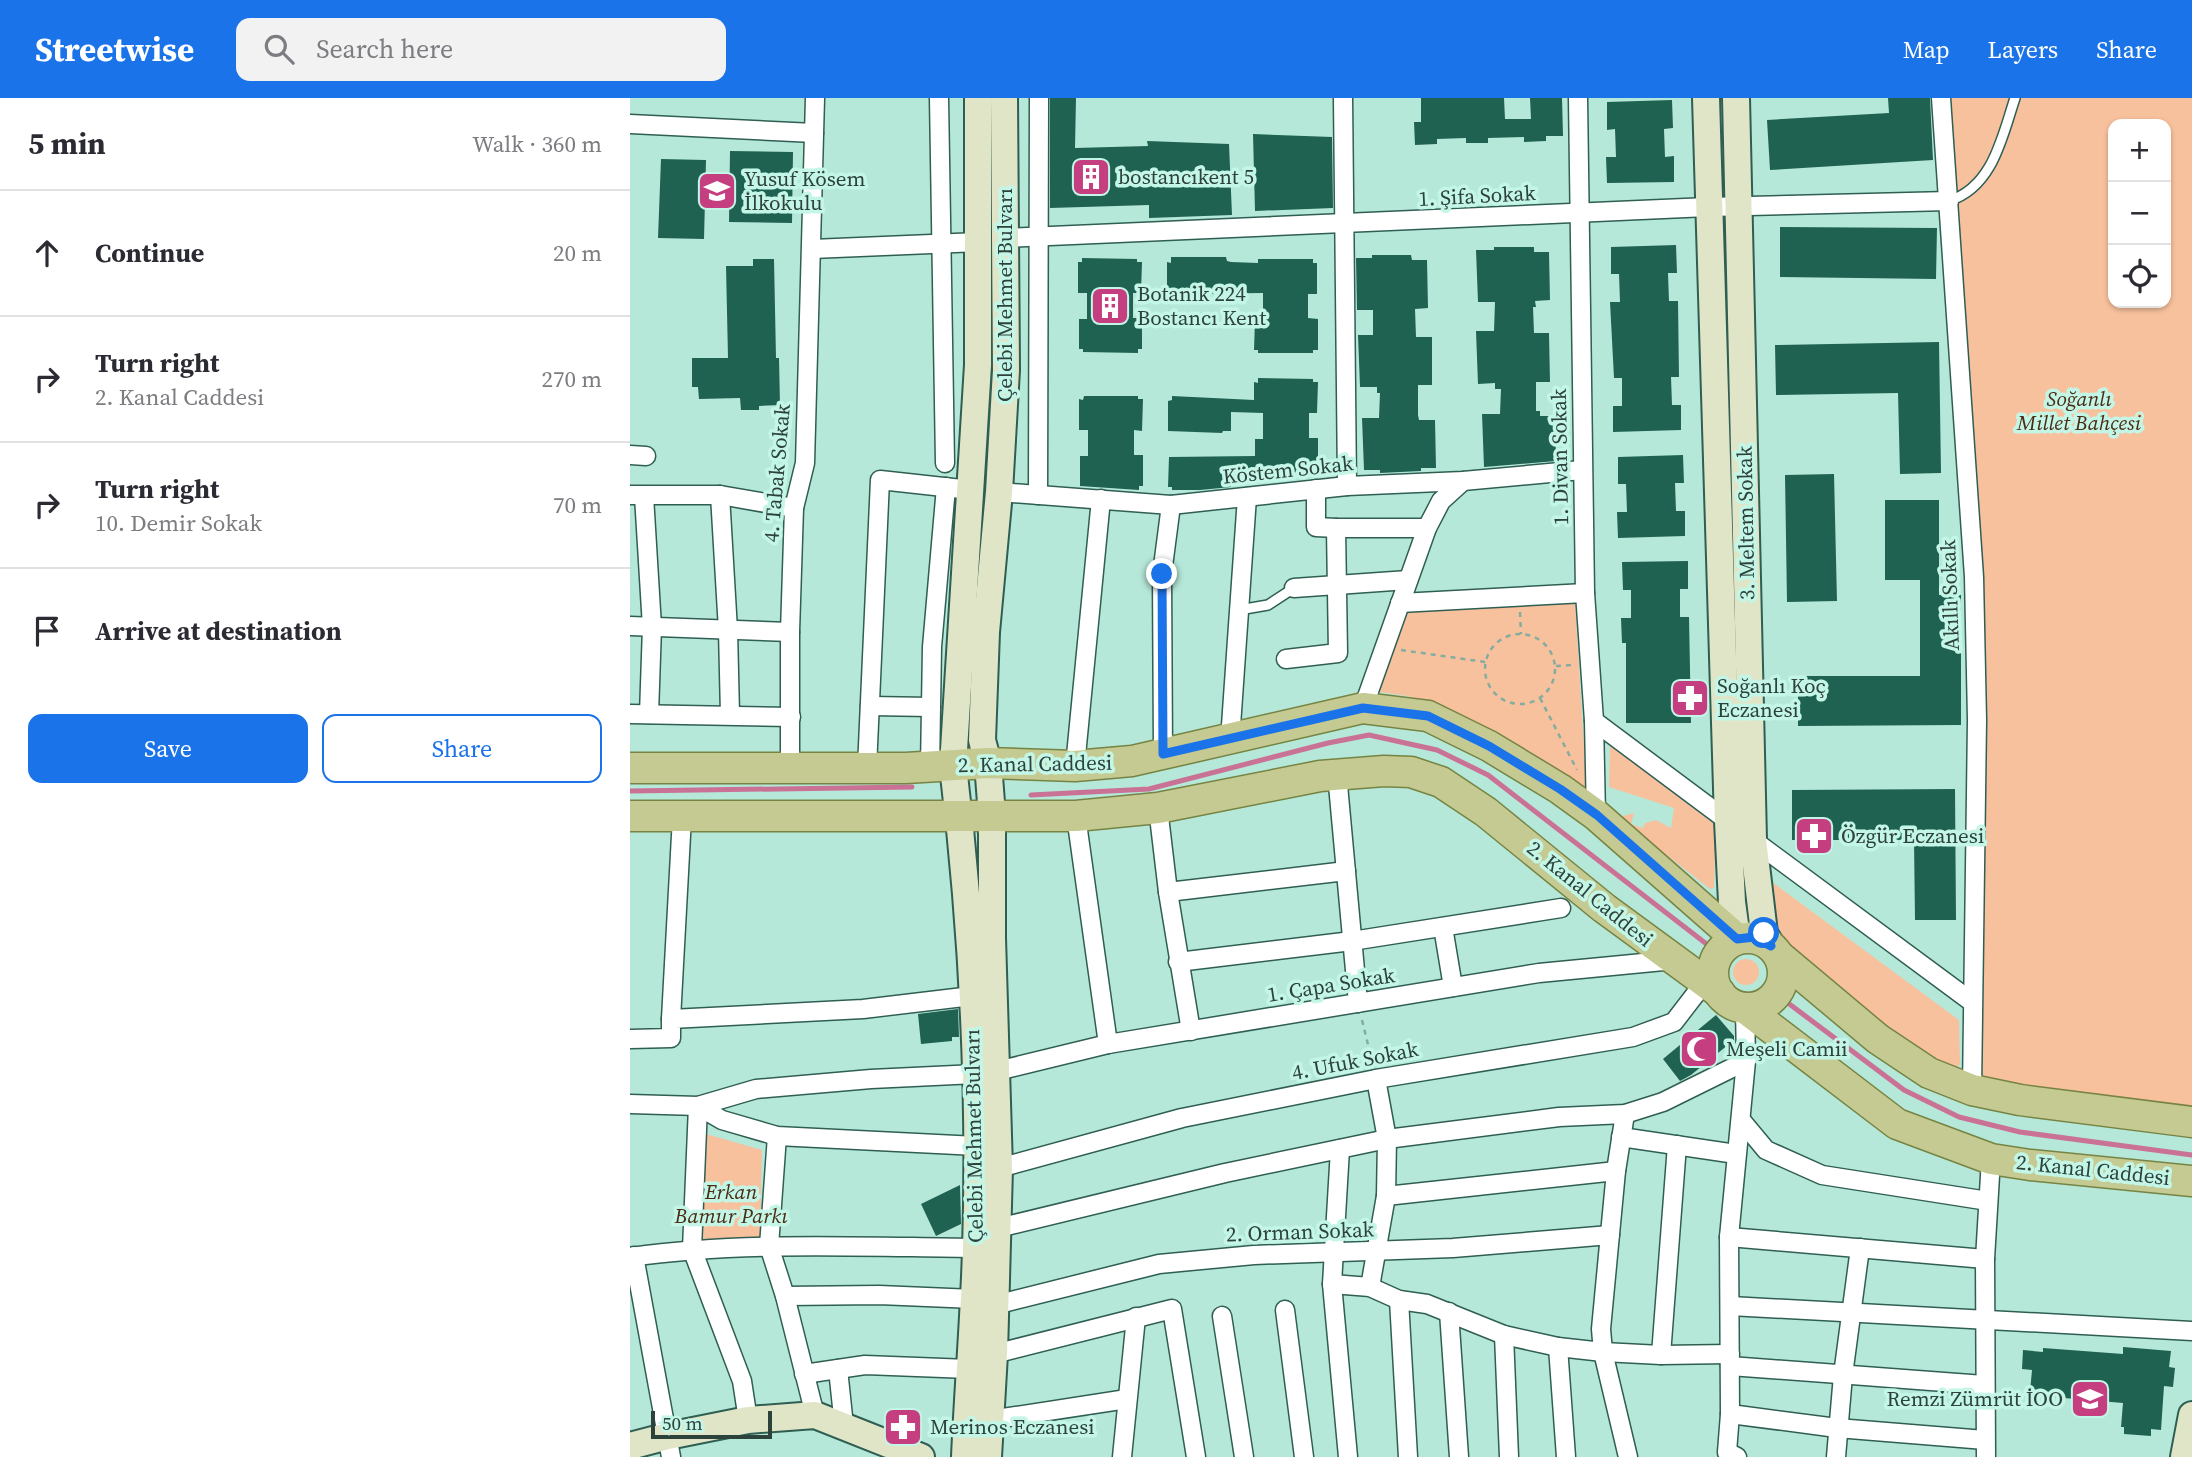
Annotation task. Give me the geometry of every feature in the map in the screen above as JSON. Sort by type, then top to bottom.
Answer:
[{"type":"main road","name":"Çelebi Mehmet Bulvarı","points":[[965,1457],[969,1369],[998,1228],[999,1168],[987,1072],[972,996],[959,816],[942,767],[958,488],[978,365],[978,98]]},
{"type":"main road","name":"Çelebi Mehmet Bulvarı","points":[[988,1457],[994,1354],[976,1248],[977,1146],[987,1072],[992,938],[992,816],[988,763],[982,740],[986,632],[999,492],[1006,370],[1004,98]]},
{"type":"main road","name":"3. Meltem Sokak","points":[[1706,98],[1728,821],[1732,902],[1737,939]]},
{"type":"main road","name":"3. Meltem Sokak","points":[[1735,98],[1753,840],[1764,933],[1775,951]]},
{"type":"main road","name":"2. Kanal Caddesi","points":[[630,768],[942,767],[988,763],[1075,766],[1132,761],[1363,708],[1428,716],[1489,746],[1597,815],[1737,939]]},
{"type":"main road","name":"2. Kanal Caddesi","points":[[630,816],[1076,816],[1158,808],[1337,774],[1411,772],[1441,782],[1486,812],[1533,848],[1579,889],[1897,1124],[1991,1158],[2030,1165],[2192,1181]]},
{"type":"main road","points":[[1775,951],[1783,974],[1777,994],[1759,1006],[1723,995],[1713,979],[1717,955],[1737,939],[1754,937],[1775,951],[1878,1039],[1929,1073],[1972,1090],[2020,1100],[2192,1122]]},
{"type":"main road","points":[[630,1446],[669,1447],[748,1420],[815,1415],[921,1457]]},
{"type":"main road","points":[[2185,1457],[2192,1415]]},
{"type":"street","name":"4. Tabak Sokak","points":[[790,768],[794,508],[805,463],[815,98]]},
{"type":"street","points":[[939,98],[945,463]]},
{"type":"street","points":[[1038,495],[1039,98]]},
{"type":"street","points":[[1343,98],[1346,486]]},
{"type":"street","name":"1. Divan Sokak","points":[[1578,98],[1585,593],[1597,815]]},
{"type":"street","name":"Akıllı Sokak","points":[[1941,98],[1974,578],[1977,720],[1972,1090]]},
{"type":"street","points":[[630,124],[814,133]]},
{"type":"street","name":"1. Şifa Sokak","points":[[1006,238],[1708,207],[1949,201]]},
{"type":"street","points":[[812,249],[979,242]]},
{"type":"street","name":"Köstem Sokak","points":[[999,492],[1171,505],[1346,486],[1463,481],[1582,470]]},
{"type":"street","points":[[867,768],[880,480],[958,488],[932,647],[932,707],[942,767]]},
{"type":"street","points":[[1363,708],[1427,528],[1441,501],[1463,481]]},
{"type":"street","points":[[1316,489],[1317,527],[1427,528]]},
{"type":"street","points":[[649,714],[652,627],[637,495],[720,495],[794,508]]},
{"type":"street","points":[[720,495],[730,715]]},
{"type":"street","points":[[1230,740],[1247,497]]},
{"type":"street","points":[[1075,766],[1101,499]]},
{"type":"street","points":[[1163,754],[1162,574],[1171,505]]},
{"type":"street","points":[[1286,659],[1338,653],[1336,528]]},
{"type":"street","points":[[1294,588],[1408,580]]},
{"type":"street","points":[[1400,603],[1585,593]]},
{"type":"street","points":[[630,626],[790,632]]},
{"type":"street","points":[[870,706],[932,707]]},
{"type":"street","points":[[630,713],[792,717]]},
{"type":"street","points":[[1594,721],[1728,821]]},
{"type":"street","points":[[1337,774],[1358,1003]]},
{"type":"street","points":[[1158,808],[1178,962],[1191,1031]]},
{"type":"street","points":[[1076,816],[1108,1044]]},
{"type":"street","points":[[630,1039],[671,1038],[682,817]]},
{"type":"street","points":[[1753,840],[1972,1002]]},
{"type":"street","points":[[1168,892],[1346,871]]},
{"type":"street","points":[[1178,962],[1352,941],[1561,908]]},
{"type":"street","points":[[1443,927],[1453,987]]},
{"type":"street","name":"1. Çapa Sokak","points":[[698,1106],[756,1089],[987,1072],[1108,1044],[1453,987],[1539,973],[1674,960]]},
{"type":"street","points":[[1723,995],[1746,1061],[1729,1237],[1728,1455]]},
{"type":"street","name":"4. Ufuk Sokak","points":[[999,1168],[1182,1118],[1376,1079],[1633,1037],[1674,1022],[1723,995]]},
{"type":"street","points":[[671,1019],[863,1009],[972,996]]},
{"type":"street","points":[[998,1228],[1225,1173],[1387,1139],[1559,1117],[1625,1114],[1662,1102],[1746,1061]]},
{"type":"street","points":[[1370,1286],[1386,1196],[1387,1139],[1376,1079]]},
{"type":"street","points":[[630,1104],[698,1106],[722,1120],[777,1136],[977,1146]]},
{"type":"street","points":[[698,1106],[692,1249],[742,1381],[748,1420]]},
{"type":"street","points":[[1625,1114],[1616,1171],[1601,1329],[1603,1352],[1629,1457]]},
{"type":"street","points":[[1741,1120],[1766,1150],[1822,1175],[1988,1201]]},
{"type":"street","points":[[777,1136],[769,1246],[785,1296],[815,1415]]},
{"type":"street","points":[[1621,1137],[1736,1154]]},
{"type":"street","points":[[1661,1354],[1677,1145]]},
{"type":"street","points":[[1340,1149],[1332,1284],[1348,1457]]},
{"type":"street","points":[[1730,1414],[1985,1449],[1985,1259],[1991,1158]]},
{"type":"street","points":[[1386,1196],[1616,1171]]},
{"type":"street","name":"2. Orman Sokak","points":[[785,1296],[879,1295],[984,1302],[1160,1264],[1254,1255],[1376,1252],[1610,1235]]},
{"type":"street","points":[[1729,1237],[1985,1259]]},
{"type":"street","points":[[669,1447],[632,1256],[692,1249],[769,1246],[976,1248]]},
{"type":"street","points":[[1836,1457],[1843,1375],[1860,1248]]},
{"type":"street","points":[[1332,1284],[1370,1286],[1399,1300],[1427,1304],[1504,1335],[1558,1347],[1730,1360],[1843,1375],[1984,1385]]},
{"type":"street","points":[[1399,1300],[1408,1457]]},
{"type":"street","points":[[1730,1306],[2192,1331]]},
{"type":"street","points":[[994,1354],[1172,1308],[1196,1457]]},
{"type":"street","points":[[1285,1310],[1304,1457]]},
{"type":"street","points":[[1450,1312],[1459,1457]]},
{"type":"street","points":[[1222,1316],[1244,1457]]},
{"type":"street","points":[[1122,1457],[1136,1317]]},
{"type":"street","points":[[1504,1335],[1509,1457]]},
{"type":"street","points":[[1558,1347],[1566,1457]]},
{"type":"street","points":[[804,1374],[865,1365],[969,1369]]},
{"type":"street","points":[[838,1369],[844,1426]]},
{"type":"street","points":[[990,1420],[1127,1399]]},
{"type":"lane","points":[[1949,201],[1972,190],[1987,172],[1999,147],[2015,98]]},
{"type":"lane","points":[[1239,610],[1268,605],[1294,588]]},
{"type":"path","points":[[1519,597],[1521,634]]},
{"type":"path","points":[[1521,634],[1544,642],[1552,652],[1556,664],[1551,688],[1541,698],[1524,705],[1503,700],[1488,684],[1486,662],[1498,641],[1509,635],[1521,634]]},
{"type":"path","points":[[1384,648],[1486,662]]},
{"type":"path","points":[[1541,698],[1580,774]]},
{"type":"path","points":[[1358,1003],[1376,1079]]},
{"type":"green space","name":"Soğanlı Millet Bahçesi","points":[[1949,98],[2192,98],[2192,1116],[1976,1084],[1981,771]]},
{"type":"green space","points":[[1575,602],[1587,795],[1471,721],[1437,704],[1379,692],[1406,611]]},
{"type":"green space","points":[[1610,745],[1713,823],[1716,830],[1714,888],[1710,889],[1669,857],[1614,821],[1615,818],[1634,813],[1631,824],[1643,828],[1645,823],[1656,820],[1671,828],[1674,808],[1609,787]]},
{"type":"green space","points":[[1768,879],[1959,1020],[1960,1064],[1957,1068],[1949,1067],[1890,1029],[1779,942]]},
{"type":"green space","points":[[1746,959],[1755,963],[1759,972],[1755,981],[1746,985],[1737,981],[1733,972],[1737,963]]},
{"type":"green space","name":"Erkan Bamur Parkı","points":[[706,1134],[762,1150],[760,1240],[699,1242]]},
{"type":"building","points":[[1050,98],[1076,98],[1075,148],[1148,146],[1147,141],[1229,144],[1232,215],[1149,218],[1149,205],[1050,208]]},
{"type":"building","points":[[1421,98],[1504,98],[1505,119],[1531,119],[1530,98],[1562,98],[1563,136],[1546,136],[1546,141],[1524,142],[1524,137],[1488,138],[1488,143],[1466,143],[1466,138],[1437,139],[1437,144],[1415,145],[1414,122],[1421,122]]},
{"type":"building","points":[[1888,98],[1930,98],[1933,160],[1770,170],[1767,120],[1889,113]]},
{"type":"building","points":[[1672,100],[1673,128],[1664,129],[1665,157],[1674,156],[1674,182],[1607,183],[1606,157],[1616,157],[1615,129],[1607,130],[1607,102]]},
{"type":"building","name":"bostancıkent 5","points":[[1253,134],[1332,137],[1333,208],[1255,211]]},
{"type":"building","points":[[730,151],[793,152],[792,223],[729,222]]},
{"type":"building","points":[[661,159],[706,160],[704,239],[658,238]]},
{"type":"building","points":[[1780,227],[1937,228],[1936,279],[1780,277]]},
{"type":"building","points":[[1676,245],[1677,273],[1668,273],[1669,301],[1678,301],[1679,377],[1671,377],[1672,405],[1681,405],[1681,430],[1613,432],[1613,406],[1622,406],[1622,378],[1614,378],[1610,302],[1620,302],[1619,274],[1611,274],[1611,247]]},
{"type":"building","points":[[1494,247],[1534,247],[1534,252],[1549,252],[1550,300],[1535,301],[1536,307],[1533,307],[1534,333],[1549,333],[1550,382],[1536,382],[1536,411],[1540,411],[1540,416],[1555,416],[1556,461],[1484,467],[1482,414],[1500,414],[1501,389],[1495,389],[1495,383],[1478,384],[1476,331],[1494,331],[1495,302],[1478,302],[1476,250],[1494,250]]},
{"type":"building","points":[[1372,255],[1411,255],[1412,260],[1427,260],[1428,308],[1415,309],[1416,337],[1432,337],[1432,385],[1418,385],[1418,415],[1419,420],[1435,420],[1436,468],[1380,473],[1380,470],[1364,470],[1362,418],[1379,418],[1380,393],[1377,393],[1377,387],[1360,387],[1358,335],[1373,335],[1373,310],[1357,310],[1356,258],[1372,258]]},
{"type":"building","name":"Botanik 224 Bostancı Kent","points":[[1171,257],[1226,257],[1227,261],[1231,262],[1258,263],[1258,259],[1313,259],[1313,263],[1317,263],[1317,294],[1308,294],[1308,318],[1318,319],[1318,350],[1313,350],[1313,353],[1258,353],[1258,350],[1254,350],[1255,320],[1263,319],[1263,293],[1167,294],[1167,262],[1171,263]]},
{"type":"building","name":"Botanik 224 Bostancı Kent","points":[[1082,258],[1137,259],[1137,262],[1142,262],[1141,293],[1133,293],[1133,318],[1142,318],[1142,349],[1138,349],[1138,353],[1083,352],[1083,349],[1079,349],[1079,319],[1087,319],[1087,293],[1078,293],[1078,262],[1082,262]]},
{"type":"building","points":[[753,259],[774,259],[780,405],[759,406],[759,410],[741,410],[740,398],[699,399],[698,387],[692,387],[692,358],[728,358],[726,266],[753,266]]},
{"type":"building","points":[[1939,342],[1941,473],[1900,474],[1898,393],[1776,395],[1775,345]]},
{"type":"building","points":[[1258,378],[1313,379],[1313,382],[1318,382],[1317,413],[1309,413],[1309,438],[1318,438],[1318,469],[1313,469],[1314,473],[1232,470],[1231,487],[1172,490],[1172,487],[1168,487],[1169,457],[1255,456],[1255,439],[1263,439],[1263,413],[1231,412],[1231,431],[1222,433],[1168,431],[1168,401],[1172,400],[1172,396],[1254,400],[1254,382],[1258,383]]},
{"type":"building","points":[[1084,396],[1138,396],[1138,399],[1143,399],[1142,431],[1134,430],[1134,455],[1143,455],[1143,486],[1139,486],[1139,490],[1080,486],[1080,456],[1088,456],[1088,430],[1079,430],[1079,399],[1083,400]]},
{"type":"building","points":[[1683,455],[1684,483],[1675,483],[1676,511],[1685,511],[1685,536],[1618,538],[1617,512],[1627,512],[1626,484],[1618,484],[1618,457]]},
{"type":"building","points":[[1834,474],[1837,601],[1787,602],[1785,475]]},
{"type":"building","points":[[1885,500],[1939,500],[1939,595],[1961,595],[1961,725],[1798,726],[1798,676],[1920,676],[1920,580],[1885,580]]},
{"type":"building","points":[[1688,561],[1688,589],[1680,589],[1680,617],[1689,617],[1691,723],[1626,723],[1626,643],[1622,643],[1621,618],[1631,618],[1631,590],[1623,590],[1622,562]]},
{"type":"building","points":[[1955,789],[1956,920],[1915,920],[1914,840],[1792,840],[1792,790]]},
{"type":"building","points":[[958,1009],[959,1037],[952,1037],[952,1041],[921,1044],[918,1014]]},
{"type":"building","name":"Meşeli Camii","points":[[1716,1015],[1734,1036],[1734,1040],[1680,1081],[1663,1059]]},
{"type":"building","points":[[960,1185],[961,1224],[936,1236],[921,1204]]},
{"type":"building","points":[[2123,1347],[2171,1351],[2169,1367],[2175,1368],[2173,1387],[2164,1386],[2161,1430],[2151,1429],[2151,1436],[2124,1434],[2124,1427],[2121,1427],[2123,1403],[2040,1396],[2040,1393],[2030,1392],[2032,1370],[2022,1369],[2023,1350],[2043,1352],[2043,1348],[2123,1354]]},
{"type":"waterway","points":[[1031,795],[1149,789],[1369,735],[1437,750],[1488,775],[1713,949]]},
{"type":"waterway","points":[[630,791],[912,787]]},
{"type":"waterway","points":[[1784,1000],[1904,1090],[1959,1117],[2020,1132],[2192,1155]]},
{"type":"place","name":"bostancıkent 5","points":[[1091,177]]},
{"type":"place","name":"Yusuf Kösem İlkokulu","points":[[717,191]]},
{"type":"place","name":"Botanik 224 Bostancı Kent","points":[[1110,306]]},
{"type":"place","name":"Soğanlı Koç Eczanesi","points":[[1690,698]]},
{"type":"place","name":"Özgür Eczanesi","points":[[1814,836]]},
{"type":"place","name":"Meşeli Camii","points":[[1699,1049]]},
{"type":"place","name":"Remzi Zümrüt İOO","points":[[2090,1399]]},
{"type":"place","name":"Merinos Eczanesi","points":[[903,1427]]},
{"type":"route","points":[[1162,574],[1163,754],[1363,708],[1428,716],[1489,746],[1597,815],[1737,939],[1754,937],[1771,946],[1764,933]]}]
